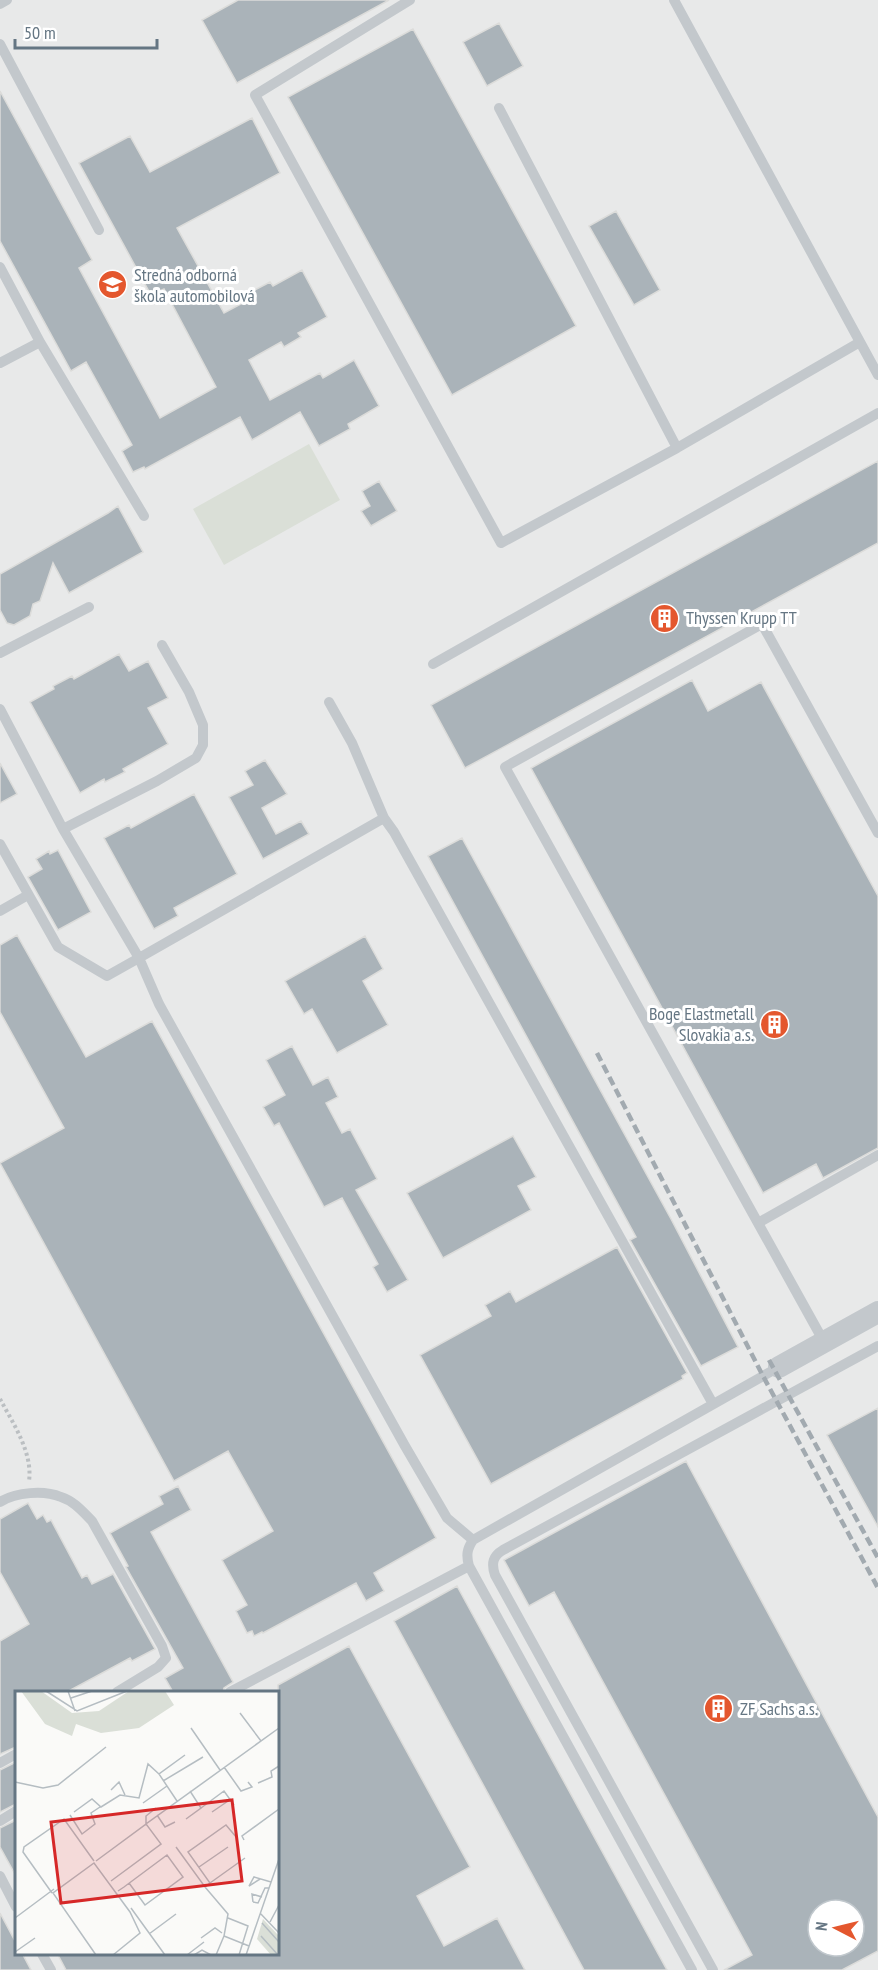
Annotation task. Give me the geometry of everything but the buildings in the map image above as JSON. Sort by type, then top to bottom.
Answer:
[{"type":"street","points":[[779,1367],[878,1312]]},
{"type":"lane","points":[[0,4],[7,0]]},
{"type":"lane","points":[[410,0],[255,95],[501,543],[677,448],[860,342]]},
{"type":"lane","points":[[674,0],[878,375]]},
{"type":"lane","points":[[0,44],[99,230]]},
{"type":"lane","points":[[499,108],[677,448]]},
{"type":"lane","points":[[0,267],[40,342],[144,516]]},
{"type":"lane","points":[[0,363],[40,342]]},
{"type":"lane","points":[[433,663],[878,413]]},
{"type":"lane","points":[[0,653],[89,607]]},
{"type":"lane","points":[[824,1342],[506,767],[762,624],[878,833]]},
{"type":"lane","points":[[63,828],[157,781],[196,758],[203,745],[203,725],[189,692],[162,645]]},
{"type":"lane","points":[[329,702],[352,743],[384,818],[394,831],[713,1404]]},
{"type":"lane","points":[[0,709],[63,828],[140,958],[159,1004],[405,1446],[447,1518],[473,1540]]},
{"type":"lane","points":[[0,843],[58,947],[107,976],[384,818]]},
{"type":"lane","points":[[0,911],[28,895]]},
{"type":"lane","points":[[758,1222],[878,1155]]},
{"type":"lane","points":[[713,1970],[495,1575],[492,1566],[493,1559],[503,1550],[878,1346]]},
{"type":"lane","points":[[692,1970],[466,1557],[473,1540],[779,1367]]},
{"type":"lane","points":[[0,1502],[27,1494],[45,1493],[62,1497],[78,1506],[92,1521],[162,1646],[166,1658],[158,1667],[119,1691]]},
{"type":"lane","points":[[232,1691],[469,1566]]},
{"type":"lane","points":[[0,1763],[15,1755]]},
{"type":"lane","points":[[0,1821],[15,1812]]},
{"type":"lane","points":[[0,1876],[15,1905]]},
{"type":"lane","points":[[43,1955],[51,1970]]},
{"type":"path","points":[[0,1399],[23,1445],[31,1470],[27,1494]]},
{"type":"shaded area","points":[[0,0],[878,0],[878,1970],[0,1970]]},
{"type":"shaded area","points":[[309,444],[340,500],[224,565],[193,509]]},
{"type":"railway","points":[[597,1053],[763,1376],[878,1588]]},
{"type":"railway","points":[[769,1360],[878,1558]]},
{"type":"place","name":"Stredná odborná škola automobilová","points":[[113,285]]},
{"type":"place","name":"Thyssen Krupp TT","points":[[665,618]]},
{"type":"place","name":"Boge Elastmetall Slovakia a.s.","points":[[775,1024]]},
{"type":"place","name":"ZF Sachs a.s.","points":[[719,1709]]}]
